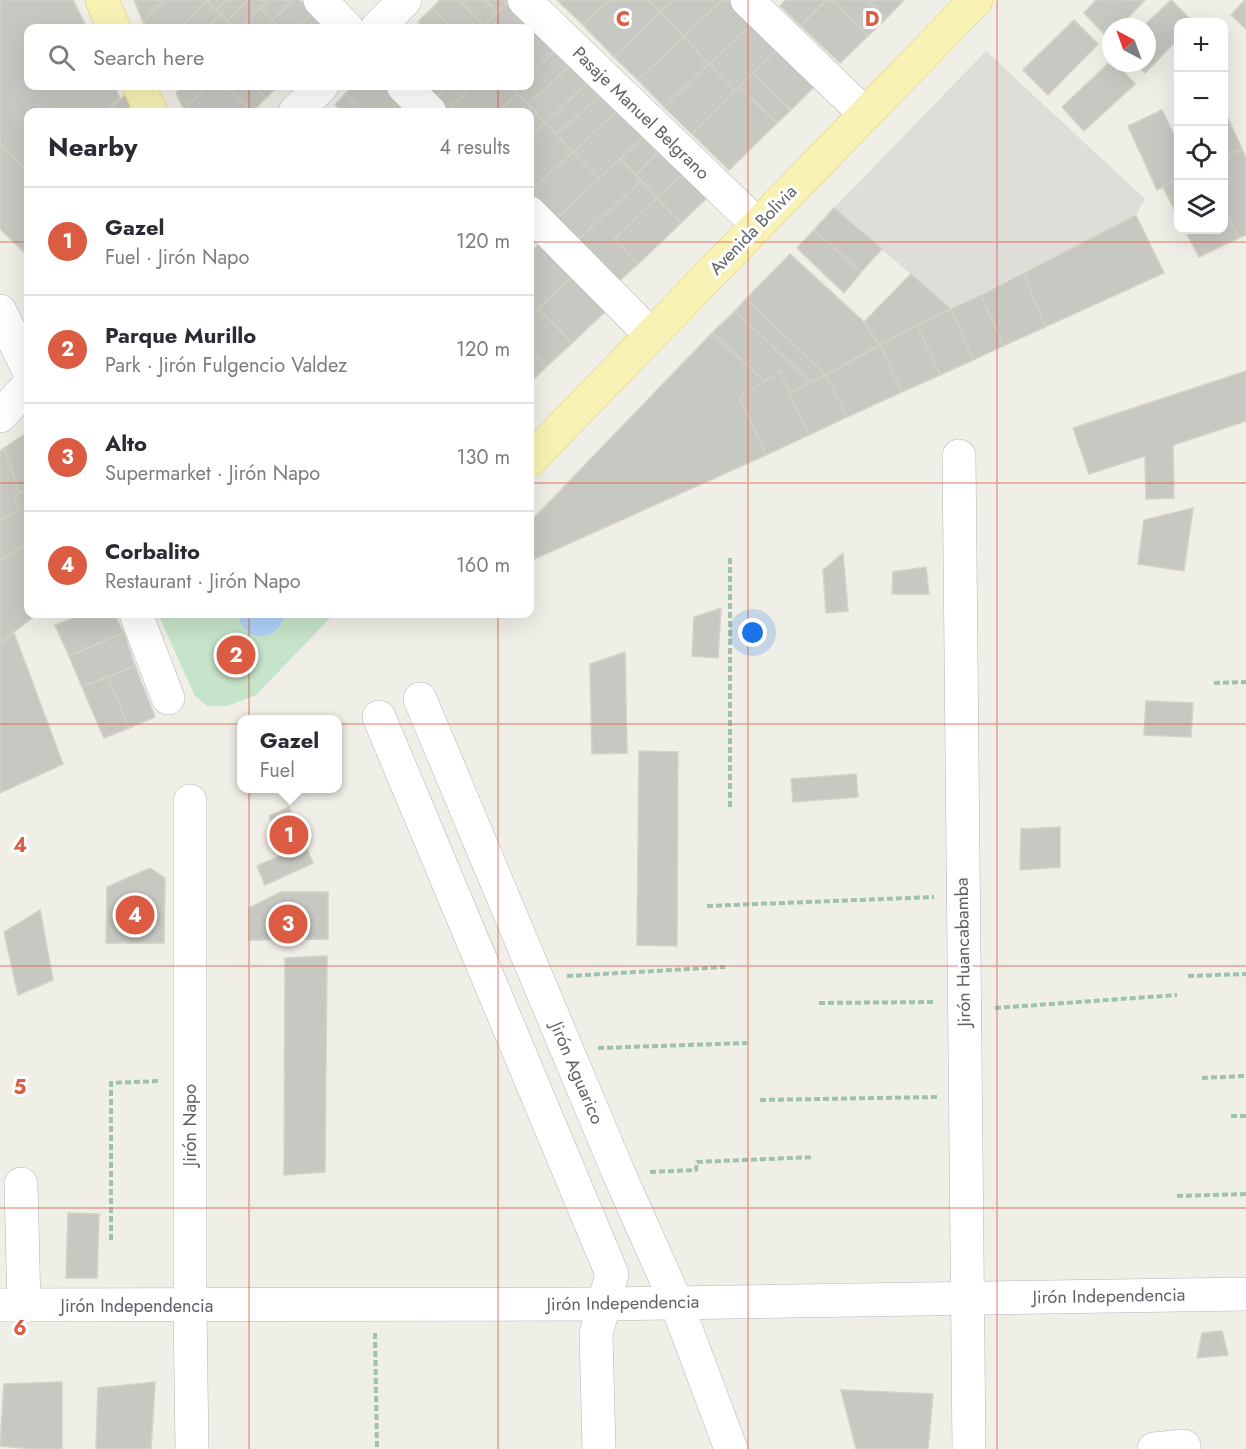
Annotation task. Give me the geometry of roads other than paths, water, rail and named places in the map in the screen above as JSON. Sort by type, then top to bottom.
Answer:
[{"type":"main road","points":[[102,0],[112,24]]},
{"type":"main road","name":"Avenida Bolivia","points":[[534,449],[651,335],[976,0]]},
{"type":"main road","points":[[141,90],[149,108]]},
{"type":"street","points":[[320,0],[343,24]]},
{"type":"street","points":[[381,24],[405,0]]},
{"type":"street","name":"Pasaje Manuel Belgrano","points":[[524,0],[758,225]]},
{"type":"street","points":[[747,0],[865,114]]},
{"type":"street","points":[[299,108],[318,90]]},
{"type":"street","points":[[407,90],[426,108]]},
{"type":"street","points":[[534,217],[651,335]]},
{"type":"street","points":[[0,311],[24,361]]},
{"type":"street","points":[[0,416],[24,390]]},
{"type":"street","name":"Jirón Huancabamba","points":[[960,456],[964,1096],[969,1449]]},
{"type":"street","points":[[138,618],[168,698]]},
{"type":"street","name":"Jirón Aguarico","points":[[420,699],[619,1174],[676,1302],[731,1449]]},
{"type":"street","points":[[379,717],[612,1274],[596,1334],[599,1449]]},
{"type":"street","name":"Jirón Napo","points":[[190,801],[192,1449]]},
{"type":"street","points":[[437,855],[478,836]]},
{"type":"street","points":[[12,1306],[21,1184]]},
{"type":"street","name":"Jirón Independencia","points":[[12,1306],[605,1304],[1246,1294]]},
{"type":"water","points":[[240,618],[283,618],[281,624],[269,635],[253,635],[241,624]]},
{"type":"place","name":"Parque Murillo","points":[[236,655]]},
{"type":"place","name":"Gazel","points":[[289,835]]},
{"type":"place","name":"Corbalito","points":[[135,915]]},
{"type":"place","name":"Alto","points":[[288,924]]}]
